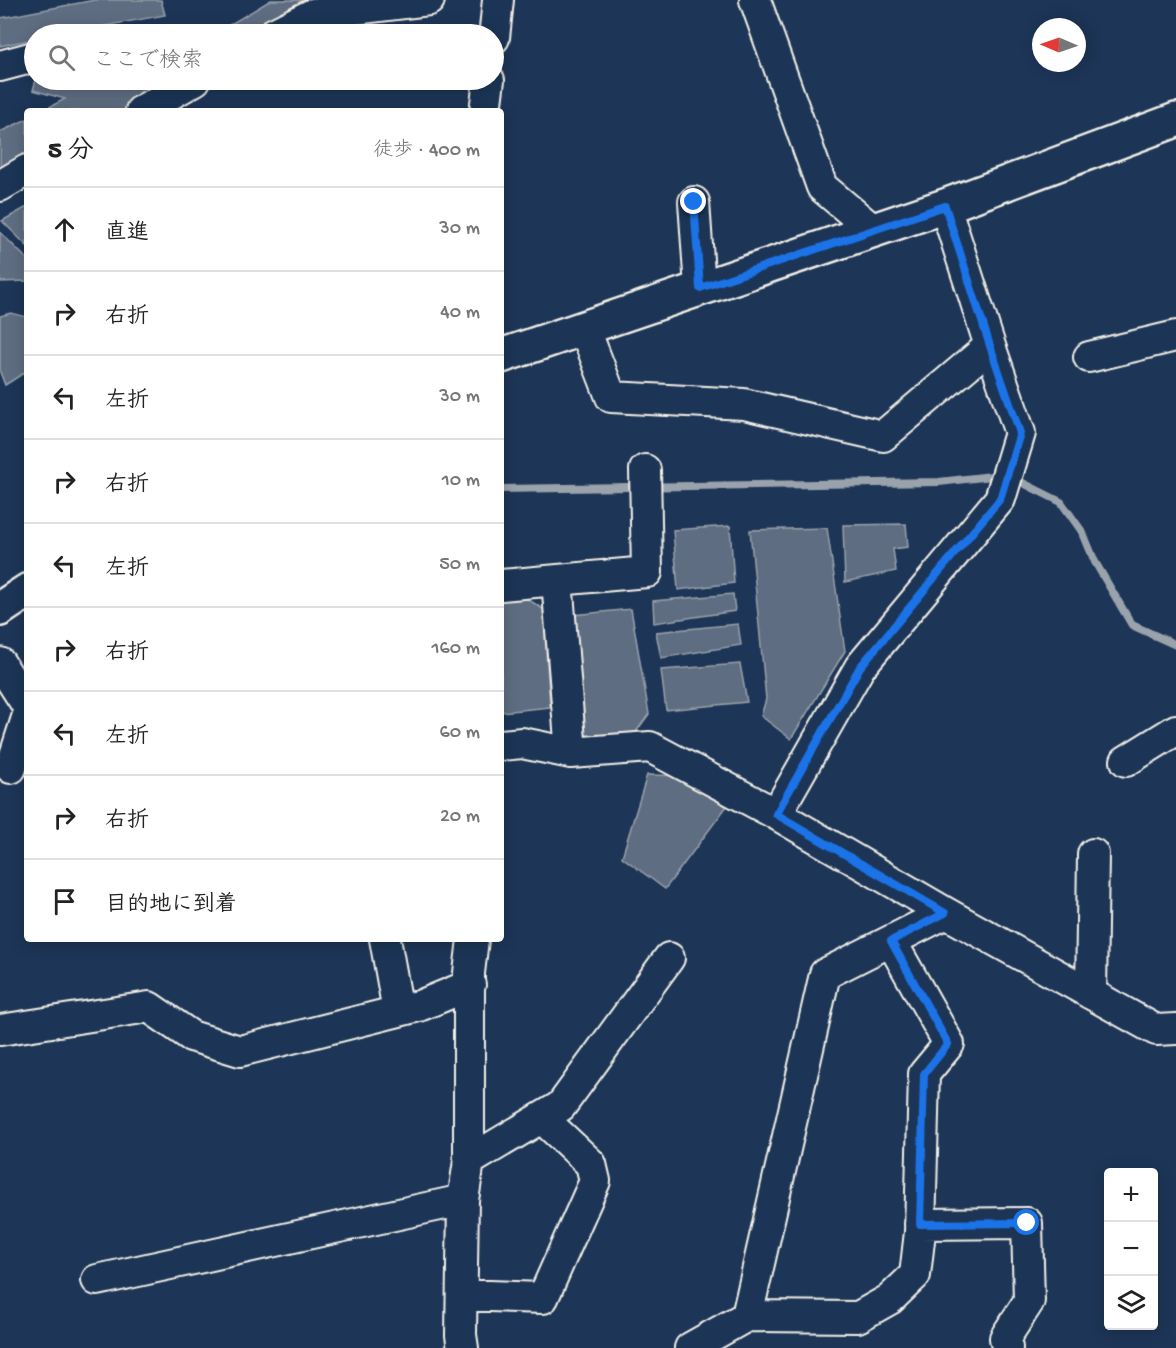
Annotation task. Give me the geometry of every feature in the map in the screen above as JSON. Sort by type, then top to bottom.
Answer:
[{"type":"street","points":[[293,24],[313,14],[429,0]]},
{"type":"street","points":[[495,24],[498,0]]},
{"type":"street","points":[[755,0],[822,187],[873,230]]},
{"type":"street","points":[[0,66],[24,60]]},
{"type":"street","points":[[146,108],[178,90]]},
{"type":"street","points":[[485,108],[488,90]]},
{"type":"street","points":[[504,355],[945,206],[1176,120]]},
{"type":"street","points":[[0,186],[24,172]]},
{"type":"street","points":[[694,202],[700,288]]},
{"type":"street","points":[[776,814],[860,667],[1000,499],[1020,433],[945,206]]},
{"type":"street","points":[[584,327],[611,397],[744,404],[883,436],[990,346]]},
{"type":"street","points":[[1089,357],[1176,336]]},
{"type":"street","points":[[504,585],[647,572],[645,470]]},
{"type":"street","points":[[556,580],[571,753]]},
{"type":"street","points":[[0,609],[24,593]]},
{"type":"street","points":[[0,663],[24,700]]},
{"type":"street","points":[[11,768],[24,727]]},
{"type":"street","points":[[1126,761],[1176,730]]},
{"type":"street","points":[[504,745],[522,743],[571,753],[650,747],[776,814],[945,913],[1156,1030],[1176,1029]]},
{"type":"street","points":[[1091,994],[1093,854]]},
{"type":"street","points":[[747,1316],[825,974],[945,913]]},
{"type":"street","points":[[690,1348],[747,1316],[858,1317],[890,1299],[915,1275],[920,1224],[924,1074],[948,1044],[891,941]]},
{"type":"street","points":[[386,942],[398,1011]]},
{"type":"street","points":[[463,1348],[461,1335],[463,1200],[469,1161],[469,973],[473,942]]},
{"type":"street","points":[[469,1161],[561,1106],[669,958]]},
{"type":"street","points":[[0,1030],[148,1007],[191,1036],[240,1051],[419,1006],[470,985]]},
{"type":"street","points":[[462,1295],[543,1298],[595,1181],[591,1164],[542,1118]]},
{"type":"street","points":[[97,1280],[463,1200]]},
{"type":"street","points":[[920,1224],[1027,1223],[1029,1300],[1005,1338],[1007,1348]]},
{"type":"water","points":[[95,0],[161,0],[165,15],[115,24],[24,24],[24,41],[0,46],[0,18]]},
{"type":"water","points":[[271,0],[386,0],[298,24],[231,24]]},
{"type":"water","points":[[33,90],[165,90],[133,108],[48,108],[65,99]]},
{"type":"water","points":[[24,120],[24,169],[0,182],[0,132]]},
{"type":"water","points":[[24,209],[24,243],[2,221]]},
{"type":"water","points":[[0,232],[24,256],[24,281],[0,282]]},
{"type":"water","points":[[11,313],[24,316],[24,373],[5,385],[0,372],[0,316]]},
{"type":"water","points":[[906,524],[908,547],[893,549],[896,571],[845,582],[843,525]]},
{"type":"water","points":[[730,526],[734,583],[678,590],[673,530]]},
{"type":"water","points":[[827,528],[845,651],[791,739],[761,716],[766,699],[750,530]]},
{"type":"water","points":[[733,594],[735,611],[654,623],[653,601]]},
{"type":"water","points":[[504,598],[526,598],[543,609],[550,707],[504,712]]},
{"type":"water","points":[[631,609],[649,714],[633,736],[577,741],[564,616]]},
{"type":"water","points":[[738,624],[741,645],[661,658],[656,632]]},
{"type":"water","points":[[740,664],[747,702],[666,710],[661,670]]},
{"type":"water","points":[[647,775],[691,776],[733,798],[665,889],[622,857]]},
{"type":"waterway","points":[[504,489],[939,482],[1001,475]]},
{"type":"waterway","points":[[1013,478],[1061,502],[1083,533],[1095,562],[1132,625],[1176,645]]},
{"type":"route","points":[[694,202],[700,288],[945,206],[1020,433],[1000,499],[860,667],[776,814],[945,913],[891,941],[948,1044],[924,1074],[920,1224],[1027,1223]]}]
